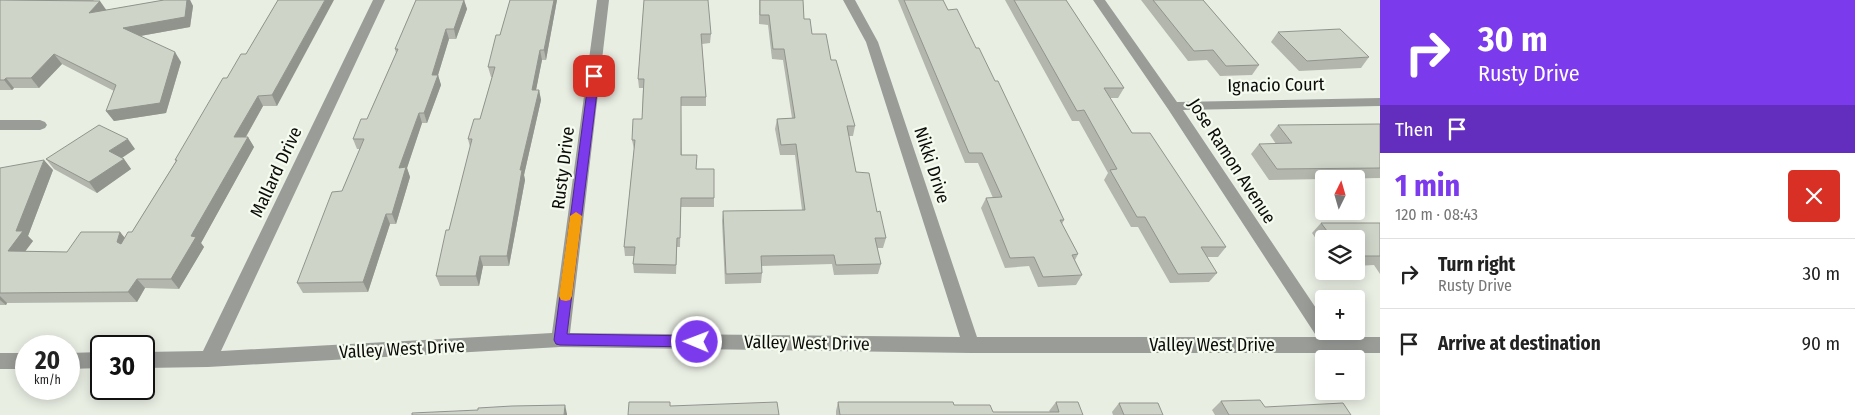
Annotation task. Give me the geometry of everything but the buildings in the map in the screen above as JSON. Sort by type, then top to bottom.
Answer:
[{"type":"street","name":"Mallard Drive","points":[[208,359],[379,0]]},
{"type":"street","name":"Rusty Drive","points":[[560,340],[603,0]]},
{"type":"street","name":"Nikki Drive","points":[[849,0],[872,42],[971,345]]},
{"type":"street","name":"Jose Ramon Avenue","points":[[1099,0],[1173,106],[1331,345]]},
{"type":"street","name":"Ignacio Court","points":[[1173,106],[1380,102]]},
{"type":"street","points":[[0,125],[40,125]]},
{"type":"street","name":"Valley West Drive","points":[[155,360],[208,359],[560,340],[971,345],[1380,345]]},
{"type":"street","points":[[0,361],[15,361]]},
{"type":"slow traffic","points":[[566,296],[576,216]]},
{"type":"route","points":[[594,76],[560,340],[697,342]]}]
